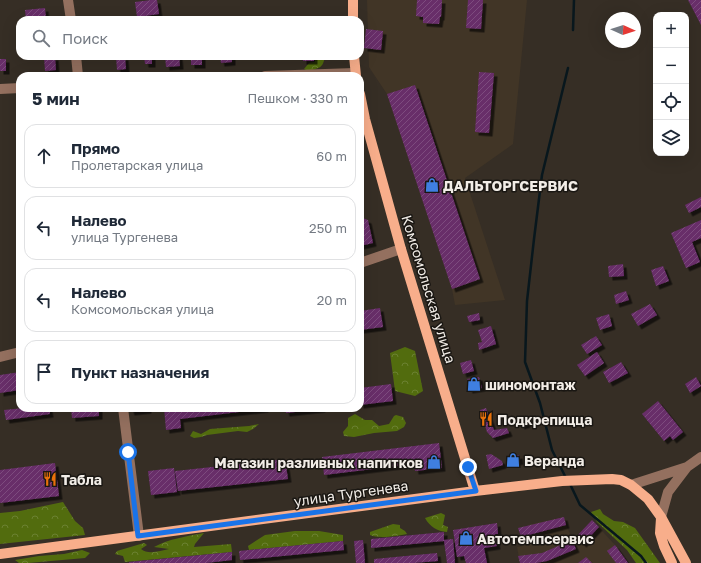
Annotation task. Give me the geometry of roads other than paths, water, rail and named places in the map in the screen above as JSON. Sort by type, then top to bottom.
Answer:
[{"type":"main road","points":[[353,0],[353,16]]},
{"type":"main road","points":[[354,60],[356,72]]},
{"type":"main road","name":"Комсомольская улица","points":[[364,111],[401,249],[476,491]]},
{"type":"main road","name":"улица Тургенева","points":[[0,554],[562,481],[612,479],[621,480],[631,485]]},
{"type":"main road","points":[[631,485],[648,499],[661,517],[686,563]]},
{"type":"main road","points":[[661,517],[660,533],[672,563]]},
{"type":"street","points":[[68,0],[70,16]]},
{"type":"street","points":[[76,60],[78,72]]},
{"type":"street","points":[[0,89],[16,88]]},
{"type":"street","points":[[364,262],[401,249]]},
{"type":"street","points":[[0,357],[16,353]]},
{"type":"street","points":[[123,412],[138,536]]},
{"type":"street","points":[[661,517],[668,492],[687,467],[701,457]]},
{"type":"street","points":[[631,485],[687,467]]},
{"type":"waterway","points":[[573,30],[574,0]]},
{"type":"waterway","points":[[566,478],[552,450],[540,403],[525,362],[527,301],[542,175],[568,68]]},
{"type":"waterway","points":[[570,484],[580,505],[641,556],[646,563]]},
{"type":"place","name":"ДАЛЬТОРГСЕРВИС","points":[[432,185]]},
{"type":"place","name":"шиномонтаж","points":[[474,384]]},
{"type":"place","name":"Подкрепицца","points":[[486,419]]},
{"type":"place","name":"Веранда","points":[[513,460]]},
{"type":"place","name":"Магазин разливных напитков","points":[[434,462]]},
{"type":"place","name":"Табла","points":[[50,479]]},
{"type":"place","name":"Автотемпсервис","points":[[466,538]]}]
